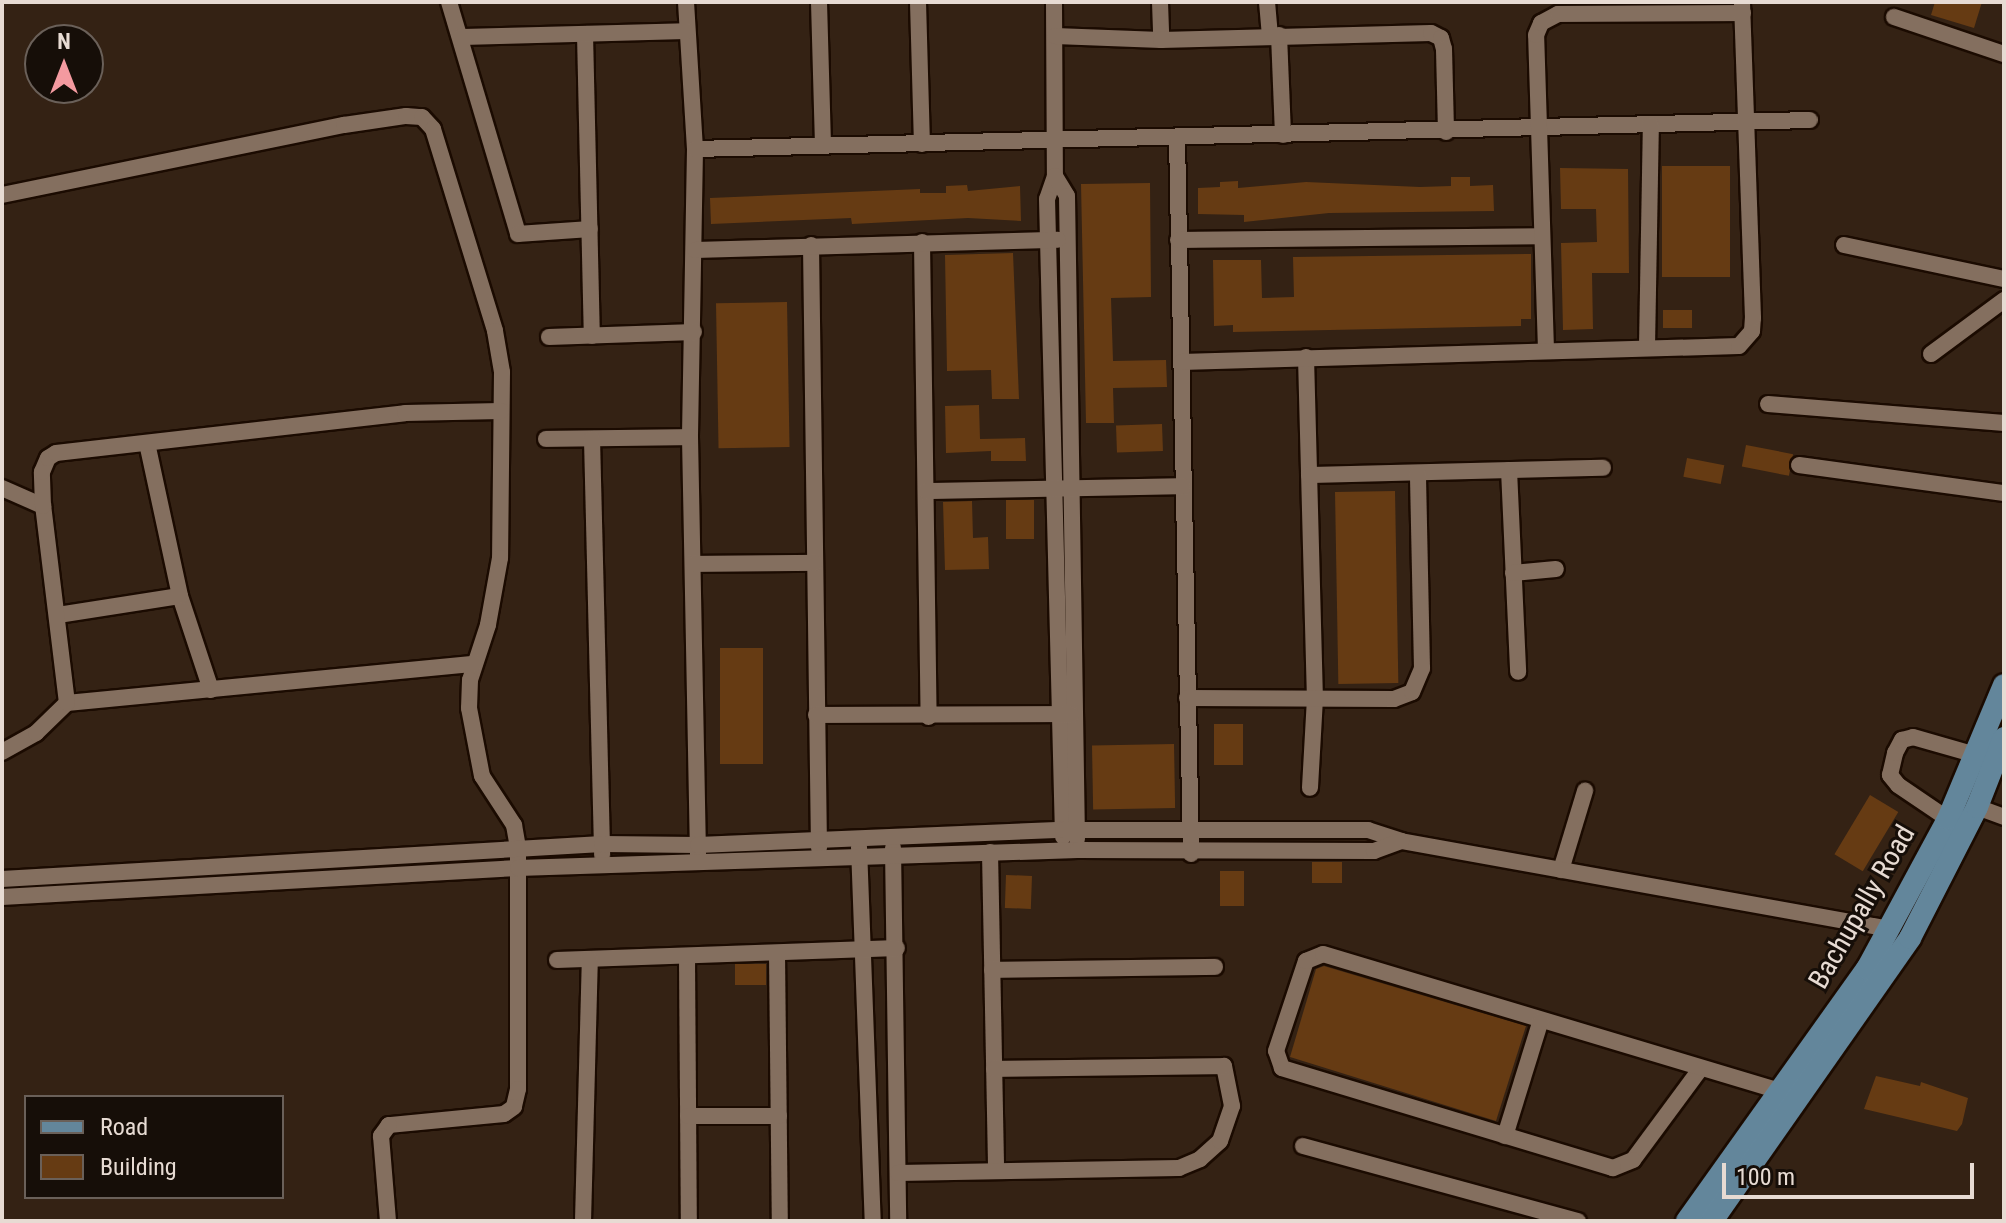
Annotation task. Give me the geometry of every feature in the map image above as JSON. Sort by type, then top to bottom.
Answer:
[{"type":"main road","name":"Bachupally Road","points":[[1687,1221],[1890,929],[1948,819],[2004,685]]},
{"type":"main road","name":"Bachupally Road","points":[[1712,1221],[1910,938],[1977,807],[2004,738]]},
{"type":"street","points":[[449,2],[518,234],[590,229]]},
{"type":"street","points":[[686,2],[695,149],[690,437],[698,863]]},
{"type":"street","points":[[819,2],[823,145]]},
{"type":"street","points":[[918,2],[922,144]]},
{"type":"street","points":[[1054,2],[1055,176],[1047,199],[1058,240],[1071,850]]},
{"type":"street","points":[[1160,2],[1161,40]]},
{"type":"street","points":[[1267,2],[1274,35],[1283,135]]},
{"type":"street","points":[[1181,362],[1647,347],[1727,348],[1747,340],[1752,331],[1742,7],[1558,14],[1541,23],[1536,35],[1543,128],[1540,236],[1546,350]]},
{"type":"street","points":[[1894,17],[2004,54]]},
{"type":"street","points":[[1055,36],[1161,40],[1418,30],[1441,38],[1446,132]]},
{"type":"street","points":[[461,37],[687,31]]},
{"type":"street","points":[[585,34],[592,336]]},
{"type":"street","points":[[2,195],[344,125],[422,117],[438,142],[495,331],[501,411],[499,569],[474,664],[469,708],[474,752],[494,798],[514,825],[518,848],[519,1068],[514,1107],[504,1114],[403,1119],[389,1125],[381,1136],[388,1221]]},
{"type":"street","points":[[695,149],[1446,132],[1810,120]]},
{"type":"street","points":[[1647,347],[1651,125]]},
{"type":"street","points":[[1177,137],[1191,854]]},
{"type":"street","points":[[1178,240],[1540,236]]},
{"type":"street","points":[[695,250],[1058,240]]},
{"type":"street","points":[[922,242],[929,717]]},
{"type":"street","points":[[811,245],[819,859]]},
{"type":"street","points":[[1844,245],[2004,279]]},
{"type":"street","points":[[1931,354],[2004,300]]},
{"type":"street","points":[[549,337],[694,332]]},
{"type":"street","points":[[1306,357],[1315,698],[1310,788]]},
{"type":"street","points":[[1768,404],[2004,423]]},
{"type":"street","points":[[67,703],[43,506],[42,472],[56,453],[405,413],[501,411]]},
{"type":"street","points":[[546,439],[690,437]]},
{"type":"street","points":[[592,439],[602,864]]},
{"type":"street","points":[[147,443],[180,596],[211,690]]},
{"type":"street","points":[[1799,465],[2004,493]]},
{"type":"street","points":[[1309,475],[1603,468]]},
{"type":"street","points":[[1509,470],[1518,672]]},
{"type":"street","points":[[1187,698],[1394,699],[1412,692],[1419,683],[1418,473]]},
{"type":"street","points":[[926,491],[1062,485],[1183,486]]},
{"type":"street","points":[[2,488],[43,506]]},
{"type":"street","points":[[693,564],[815,563]]},
{"type":"street","points":[[1513,573],[1556,569]]},
{"type":"street","points":[[58,615],[180,596]]},
{"type":"street","points":[[8,749],[67,703],[474,664]]},
{"type":"street","points":[[816,715],[929,717],[1067,714]]},
{"type":"street","points":[[1948,819],[1898,785],[1890,775],[1895,753],[1902,740],[1913,737],[1976,755]]},
{"type":"street","points":[[1561,870],[1585,791]]},
{"type":"street","points":[[1977,807],[2004,817]]},
{"type":"street","points":[[2,879],[602,844],[698,845],[1070,830],[1368,830],[1401,841],[1890,929]]},
{"type":"street","points":[[859,838],[873,1221]]},
{"type":"street","points":[[893,839],[897,948],[898,1221]]},
{"type":"street","points":[[2,897],[602,864],[1071,850],[1191,854],[1374,851],[1401,841]]},
{"type":"street","points":[[990,852],[996,1170]]},
{"type":"street","points":[[557,960],[687,958],[897,948]]},
{"type":"street","points":[[777,953],[780,1221]]},
{"type":"street","points":[[1701,1068],[1625,1166],[1605,1167],[1282,1068],[1278,1042],[1306,961],[1313,954],[1541,1020],[1779,1091]]},
{"type":"street","points":[[687,958],[689,1221]]},
{"type":"street","points":[[583,1221],[590,959]]},
{"type":"street","points":[[992,970],[1215,967]]},
{"type":"street","points":[[1505,1136],[1541,1020]]},
{"type":"street","points":[[898,1173],[1179,1168],[1200,1159],[1220,1141],[1232,1106],[1232,1086],[1224,1066],[994,1069]]},
{"type":"street","points":[[688,1116],[779,1116]]},
{"type":"street","points":[[1303,1146],[1578,1221]]},
{"type":"building","points":[[1935,2],[1982,2],[1974,28],[1931,15]]},
{"type":"building","points":[[1662,166],[1730,166],[1730,277],[1662,277]]},
{"type":"building","points":[[1560,168],[1628,169],[1629,273],[1592,273],[1593,329],[1563,330],[1561,243],[1597,242],[1596,209],[1561,209]]},
{"type":"building","points":[[1451,177],[1470,177],[1470,186],[1493,185],[1494,211],[1329,213],[1244,222],[1244,215],[1198,214],[1198,188],[1220,187],[1220,182],[1238,181],[1238,188],[1306,182],[1420,187],[1451,186]]},
{"type":"building","points":[[1150,183],[1151,297],[1111,298],[1113,361],[1166,360],[1167,387],[1113,388],[1114,423],[1086,423],[1081,184]]},
{"type":"building","points":[[967,185],[968,191],[1020,186],[1021,221],[968,218],[852,224],[851,218],[711,224],[710,198],[920,189],[920,193],[946,193],[946,186]]},
{"type":"building","points":[[1013,253],[1019,399],[992,399],[991,370],[947,371],[945,255]]},
{"type":"building","points":[[1531,254],[1531,319],[1521,319],[1521,326],[1233,332],[1233,325],[1214,326],[1213,260],[1261,260],[1262,298],[1294,297],[1293,257]]},
{"type":"building","points":[[787,302],[790,447],[719,448],[716,303]]},
{"type":"building","points":[[1663,310],[1692,310],[1692,328],[1663,328]]},
{"type":"building","points":[[979,405],[980,439],[1025,438],[1026,461],[991,461],[991,451],[946,453],[945,406]]},
{"type":"building","points":[[1162,424],[1163,451],[1117,453],[1116,426]]},
{"type":"building","points":[[1746,445],[1793,454],[1789,476],[1742,467]]},
{"type":"building","points":[[1687,458],[1724,465],[1721,484],[1683,477]]},
{"type":"building","points":[[1395,491],[1398,683],[1338,684],[1335,492]]},
{"type":"building","points":[[1006,500],[1034,500],[1034,539],[1006,539]]},
{"type":"building","points":[[972,501],[973,538],[988,537],[989,569],[945,570],[943,502]]},
{"type":"building","points":[[720,648],[763,648],[763,764],[720,764]]},
{"type":"building","points":[[1214,724],[1243,724],[1243,765],[1214,765]]},
{"type":"building","points":[[1174,744],[1175,808],[1093,809],[1092,745]]},
{"type":"building","points":[[1870,795],[1898,812],[1863,871],[1834,854]]},
{"type":"building","points":[[1312,862],[1342,862],[1342,883],[1312,883]]},
{"type":"building","points":[[1220,871],[1244,871],[1244,906],[1220,906]]},
{"type":"building","points":[[1006,875],[1032,876],[1031,909],[1005,908]]},
{"type":"building","points":[[735,964],[766,964],[766,985],[735,985]]},
{"type":"building","points":[[1324,966],[1526,1026],[1496,1121],[1290,1057],[1316,969]]},
{"type":"building","points":[[1876,1076],[1920,1086],[1921,1082],[1968,1098],[1962,1124],[1957,1131],[1864,1109]]}]
